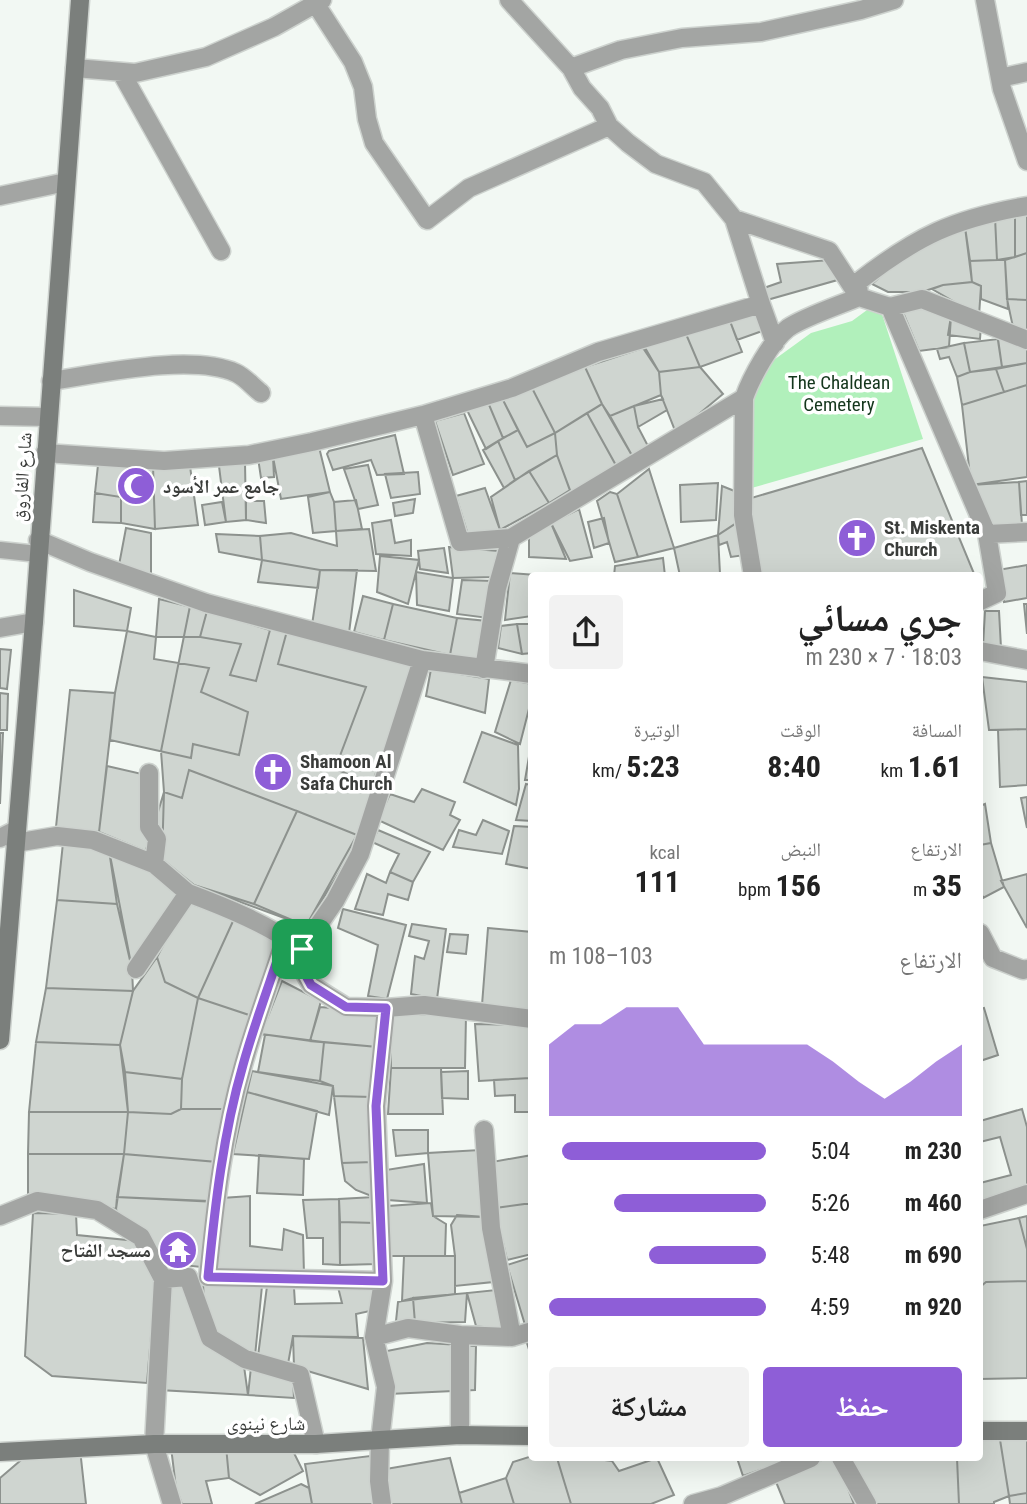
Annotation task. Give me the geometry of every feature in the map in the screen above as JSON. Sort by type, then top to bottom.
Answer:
[{"type":"main road","name":"شارع الفاروق","points":[[0,1040],[10,837],[34,622],[80,0]]},
{"type":"main road","points":[[983,1432],[1027,1431]]},
{"type":"main road","name":"شارع نينوى","points":[[0,1452],[154,1444],[316,1444],[460,1435],[528,1436]]},
{"type":"street","points":[[509,0],[571,68],[609,125],[656,164],[704,182],[734,219],[775,343]]},
{"type":"street","points":[[571,68],[621,50],[682,38],[761,32],[894,0]]},
{"type":"street","points":[[985,0],[1000,78],[1027,161]]},
{"type":"street","points":[[75,68],[135,73],[206,57],[274,27],[318,2],[353,62],[363,87],[367,119],[374,143],[427,220],[469,188],[609,125]]},
{"type":"street","points":[[121,72],[221,251]]},
{"type":"street","points":[[1000,78],[1027,72]]},
{"type":"street","points":[[0,196],[66,182]]},
{"type":"street","points":[[859,297],[858,282],[895,253],[935,230],[985,214],[1027,206]]},
{"type":"street","points":[[734,219],[829,251],[859,297],[890,307],[922,299],[1027,340]]},
{"type":"street","points":[[752,572],[743,515],[744,398],[748,385],[775,343],[789,328],[859,297]]},
{"type":"street","points":[[45,453],[164,461],[249,455],[424,415],[512,388],[598,352],[761,304]]},
{"type":"street","points":[[890,307],[987,534],[996,593],[983,600]]},
{"type":"street","points":[[51,381],[149,368],[213,366],[237,374],[261,393]]},
{"type":"street","points":[[424,415],[460,542],[511,538],[744,398]]},
{"type":"street","points":[[0,416],[48,417]]},
{"type":"street","points":[[987,534],[1027,532]]},
{"type":"street","points":[[484,669],[497,588],[511,538]]},
{"type":"street","points":[[38,547],[90,562],[206,603],[422,660],[528,673]]},
{"type":"street","points":[[0,628],[34,622]]},
{"type":"street","points":[[983,653],[1027,660]]},
{"type":"street","points":[[422,660],[360,854],[335,901],[302,949],[304,972],[311,985],[346,1007],[424,1005],[528,1018]]},
{"type":"street","points":[[149,773],[149,827],[158,839],[154,864]]},
{"type":"street","points":[[10,837],[57,836],[93,840],[154,864],[188,893],[234,911],[285,937],[302,949]]},
{"type":"street","points":[[136,969],[188,893]]},
{"type":"street","points":[[208,1277],[214,1212],[228,1129],[243,1065],[285,937]]},
{"type":"street","points":[[983,939],[993,958],[1023,971],[1027,969]]},
{"type":"street","points":[[383,1504],[379,1481],[380,1441],[386,1387],[374,1337],[383,1281],[376,1106],[386,1008]]},
{"type":"street","points":[[484,1130],[491,1228],[512,1337]]},
{"type":"street","points":[[983,1209],[1027,1194]]},
{"type":"street","points":[[0,1216],[37,1201],[97,1210],[141,1237],[163,1279],[154,1444],[172,1504]]},
{"type":"street","points":[[188,1277],[210,1338],[245,1359],[300,1375],[316,1444]]},
{"type":"street","points":[[163,1279],[208,1277],[383,1281]]},
{"type":"street","points":[[374,1337],[408,1328],[460,1335],[512,1337],[528,1332]]},
{"type":"street","points":[[460,1335],[460,1435]]},
{"type":"street","points":[[693,1504],[724,1500],[805,1461]]},
{"type":"street","points":[[843,1461],[867,1504]]},
{"type":"lane","points":[[0,550],[38,547]]},
{"type":"green space","name":"The Chaldean Cemetery","points":[[878,302],[923,439],[748,489],[748,410],[771,362],[811,333],[852,321]]},
{"type":"building","points":[[1015,215],[1027,216],[1027,253],[1015,257]]},
{"type":"building","points":[[1015,215],[1015,257],[997,260],[995,217]]},
{"type":"building","points":[[995,217],[997,260],[970,261],[965,227]]},
{"type":"building","points":[[965,227],[972,282],[943,285],[922,292],[888,292],[872,284],[906,253]]},
{"type":"building","points":[[1027,253],[1027,300],[1007,299],[1005,260]]},
{"type":"building","points":[[831,260],[841,279],[767,300],[761,289],[781,282],[777,264]]},
{"type":"building","points":[[1005,260],[1008,309],[981,299],[981,286],[972,282],[970,261]]},
{"type":"building","points":[[972,282],[981,286],[979,316],[932,289],[943,285]]},
{"type":"building","points":[[1007,299],[1027,300],[1027,336],[1014,332]]},
{"type":"building","points":[[921,305],[951,316],[949,347],[919,351],[902,310]]},
{"type":"building","points":[[759,310],[765,330],[737,340],[730,321]]},
{"type":"building","points":[[951,316],[981,326],[980,339],[948,335]]},
{"type":"building","points":[[730,321],[742,352],[700,367],[686,334]]},
{"type":"building","points":[[686,334],[700,367],[659,372],[644,346]]},
{"type":"building","points":[[997,334],[1027,343],[1027,363],[1002,367]]},
{"type":"building","points":[[998,339],[1002,367],[970,372],[964,343]]},
{"type":"building","points":[[964,343],[970,372],[957,377],[949,357],[940,359],[937,349]]},
{"type":"building","points":[[643,348],[659,372],[661,395],[610,416],[585,367]]},
{"type":"building","points":[[1027,363],[1027,385],[1004,392],[996,369]]},
{"type":"building","points":[[585,367],[602,404],[555,433],[532,388]]},
{"type":"building","points":[[700,367],[723,394],[676,433],[661,395],[659,372]]},
{"type":"building","points":[[996,369],[1004,392],[962,405],[957,377],[970,372]]},
{"type":"building","points":[[1027,385],[1027,477],[971,485],[962,405]]},
{"type":"building","points":[[532,388],[555,433],[527,447],[503,400]]},
{"type":"building","points":[[663,399],[667,410],[638,427],[634,406]]},
{"type":"building","points":[[487,400],[503,400],[518,430],[503,438]]},
{"type":"building","points":[[487,400],[503,438],[486,449],[466,408]]},
{"type":"building","points":[[602,404],[634,459],[618,469],[587,413]]},
{"type":"building","points":[[634,406],[638,427],[649,448],[634,459],[610,416]]},
{"type":"building","points":[[464,413],[484,464],[453,475],[435,421]]},
{"type":"building","points":[[587,413],[618,469],[572,496],[557,455],[555,433]]},
{"type":"building","points":[[518,430],[527,447],[555,433],[557,455],[515,480],[498,441]]},
{"type":"building","points":[[395,435],[404,474],[377,475],[371,460],[333,470],[327,454],[329,451]]},
{"type":"building","points":[[498,441],[515,480],[504,488],[483,450]]},
{"type":"building","points":[[319,447],[330,492],[281,499],[273,457]]},
{"type":"building","name":"St. Miskenta Church","points":[[922,448],[973,572],[760,572],[748,499]]},
{"type":"building","points":[[557,455],[570,490],[549,503],[529,471]]},
{"type":"building","points":[[273,457],[274,477],[261,478],[258,458]]},
{"type":"building","points":[[245,462],[246,520],[226,522],[219,466]]},
{"type":"building","points":[[98,465],[153,466],[155,529],[121,523],[121,497],[95,493]]},
{"type":"building","points":[[368,465],[378,505],[358,509],[344,469]]},
{"type":"building","points":[[153,466],[190,466],[198,525],[155,529]]},
{"type":"building","points":[[649,469],[674,548],[638,557],[617,494]]},
{"type":"building","points":[[529,471],[549,503],[500,530],[491,497]]},
{"type":"building","points":[[418,472],[420,494],[391,498],[385,474]]},
{"type":"building","points":[[1027,481],[1027,515],[1021,515],[1019,482]]},
{"type":"building","points":[[1019,482],[1022,525],[992,528],[971,485]]},
{"type":"building","points":[[718,483],[716,520],[681,522],[680,485]]},
{"type":"building","points":[[722,486],[737,492],[738,522],[718,535]]},
{"type":"building","points":[[485,488],[500,530],[468,535],[456,496]]},
{"type":"building","points":[[330,492],[334,502],[336,531],[313,533],[308,497]]},
{"type":"building","points":[[610,492],[617,494],[638,557],[615,562],[597,501]]},
{"type":"building","points":[[95,493],[121,497],[121,523],[93,522]]},
{"type":"building","points":[[415,499],[413,513],[395,516],[393,503]]},
{"type":"building","points":[[356,500],[362,529],[336,531],[334,502]]},
{"type":"building","points":[[246,501],[264,501],[266,523],[246,520]]},
{"type":"building","points":[[222,502],[226,522],[205,525],[202,505]]},
{"type":"building","points":[[579,509],[592,557],[570,561],[551,523]]},
{"type":"building","points":[[604,518],[609,543],[594,548],[588,522]]},
{"type":"building","points":[[391,520],[395,543],[411,540],[411,556],[376,554],[372,523]]},
{"type":"building","points":[[738,522],[745,555],[731,557],[727,542],[719,545],[718,535]]},
{"type":"building","points":[[551,523],[566,559],[529,557],[529,536]]},
{"type":"building","points":[[126,528],[151,533],[151,576],[119,565]]},
{"type":"building","points":[[369,529],[376,571],[320,570],[262,560],[260,536],[291,533],[337,546],[336,531]]},
{"type":"building","points":[[216,534],[260,536],[262,560],[219,552]]},
{"type":"building","points":[[718,535],[720,572],[679,572],[674,548]]},
{"type":"building","points":[[449,547],[499,551],[494,577],[453,578]]},
{"type":"building","points":[[444,548],[448,573],[420,569],[418,551]]},
{"type":"building","points":[[380,556],[419,560],[408,604],[377,592]]},
{"type":"building","points":[[663,558],[665,572],[614,572],[615,566]]},
{"type":"building","points":[[262,560],[320,570],[318,588],[258,582]]},
{"type":"building","points":[[1027,565],[1027,598],[1004,602],[998,570]]},
{"type":"building","points":[[320,570],[357,570],[349,633],[312,625]]},
{"type":"building","points":[[416,572],[453,578],[449,611],[417,605]]},
{"type":"building","points":[[510,573],[528,574],[528,617],[505,620]]},
{"type":"building","points":[[462,580],[494,581],[488,618],[457,614]]},
{"type":"building","points":[[74,590],[131,608],[127,631],[74,626]]},
{"type":"building","points":[[363,596],[393,604],[384,640],[354,632]]},
{"type":"building","points":[[159,599],[207,611],[200,637],[156,637]]},
{"type":"building","points":[[393,604],[457,618],[450,655],[384,640]]},
{"type":"building","points":[[1024,604],[1027,604],[1027,634]]},
{"type":"building","name":"Shamoon Al Safa Church","points":[[190,606],[414,666],[370,823],[306,926],[194,885],[162,859],[164,792],[161,751]]},
{"type":"building","points":[[207,611],[270,630],[256,681],[230,675],[241,644],[200,637]]},
{"type":"building","points":[[985,611],[999,611],[1001,648],[983,646]]},
{"type":"building","points":[[457,618],[487,621],[478,664],[450,655]]},
{"type":"building","points":[[517,624],[528,624],[528,653],[522,654]]},
{"type":"building","points":[[517,624],[522,654],[498,648],[501,626]]},
{"type":"building","points":[[127,631],[156,637],[154,659],[209,668],[201,692],[248,712],[239,755],[193,744],[191,758],[110,740],[115,693]]},
{"type":"building","points":[[287,631],[414,666],[372,784],[335,769],[366,687],[278,664]]},
{"type":"building","points":[[0,649],[11,650],[7,689],[0,688]]},
{"type":"building","points":[[431,669],[489,679],[485,713],[426,696]]},
{"type":"building","points":[[983,677],[1027,682],[1027,729],[989,730]]},
{"type":"building","points":[[511,680],[528,683],[528,713],[520,744],[495,732]]},
{"type":"building","points":[[70,690],[115,693],[99,832],[56,827]]},
{"type":"building","points":[[0,693],[8,694],[7,730],[0,730]]},
{"type":"building","points":[[1027,729],[1027,785],[1000,787],[998,730]]},
{"type":"building","points":[[482,732],[518,745],[519,789],[516,805],[464,782]]},
{"type":"building","points":[[0,733],[3,733],[0,804]]},
{"type":"building","points":[[107,766],[142,774],[150,841],[145,851],[99,832]]},
{"type":"building","points":[[189,770],[297,811],[254,904],[194,885],[162,859],[155,822],[164,792],[182,798]]},
{"type":"building","points":[[526,784],[528,784],[528,821],[516,820]]},
{"type":"building","points":[[422,789],[455,802],[450,815],[460,820],[443,850],[378,820],[390,794],[414,802]]},
{"type":"building","points":[[1027,797],[1027,828],[1021,798]]},
{"type":"building","points":[[985,804],[991,843],[983,844]]},
{"type":"building","points":[[297,811],[357,835],[306,926],[254,904]]},
{"type":"building","points":[[483,820],[509,831],[502,854],[453,847],[459,830],[476,835]]},
{"type":"building","points":[[514,826],[528,827],[528,868],[506,864]]},
{"type":"building","points":[[378,830],[430,852],[413,882],[390,872],[399,854],[372,842]]},
{"type":"building","points":[[63,843],[109,850],[117,904],[57,900]]},
{"type":"building","points":[[991,843],[1004,887],[983,898],[983,844]]},
{"type":"building","points":[[109,850],[152,871],[180,893],[132,969]]},
{"type":"building","points":[[390,872],[413,882],[408,900],[388,894],[383,915],[355,909],[367,874],[386,883]]},
{"type":"building","points":[[1027,874],[1027,928],[1001,881]]},
{"type":"building","points":[[57,900],[117,904],[132,969],[133,991],[46,988]]},
{"type":"building","points":[[186,902],[234,919],[198,998],[165,982],[157,957]]},
{"type":"building","points":[[343,909],[406,925],[387,999],[368,996],[378,945],[338,928]]},
{"type":"building","points":[[234,919],[280,941],[252,1016],[198,998]]},
{"type":"building","points":[[412,924],[446,929],[437,999],[411,994],[415,956],[424,959],[429,941],[409,936]]},
{"type":"building","points":[[488,928],[528,932],[528,1011],[482,1005]]},
{"type":"building","points":[[450,934],[468,935],[466,954],[447,952]]},
{"type":"building","points":[[157,957],[165,982],[198,998],[182,1079],[125,1072],[120,1045],[133,991]]},
{"type":"building","points":[[282,981],[321,1001],[310,1041],[261,1034]]},
{"type":"building","points":[[46,988],[133,991],[120,1045],[36,1042]]},
{"type":"building","points":[[198,998],[252,1016],[227,1109],[181,1109],[182,1079]]},
{"type":"building","points":[[320,1007],[380,1012],[377,1047],[310,1041]]},
{"type":"building","points":[[983,1008],[998,1055],[983,1060]]},
{"type":"building","points":[[390,1014],[466,1015],[465,1068],[391,1068]]},
{"type":"building","points":[[475,1024],[528,1025],[528,1078],[479,1081]]},
{"type":"building","points":[[261,1034],[324,1042],[320,1081],[258,1072],[265,1035]]},
{"type":"building","points":[[36,1042],[120,1045],[128,1112],[29,1112]]},
{"type":"building","points":[[324,1042],[377,1047],[372,1097],[334,1096],[333,1086],[320,1081]]},
{"type":"building","points":[[391,1068],[441,1068],[443,1114],[388,1114]]},
{"type":"building","points":[[252,1071],[333,1086],[329,1115],[247,1092]]},
{"type":"building","points":[[468,1071],[468,1099],[442,1098],[441,1072]]},
{"type":"building","points":[[125,1072],[182,1079],[181,1109],[171,1114],[128,1112]]},
{"type":"building","points":[[528,1078],[528,1112],[515,1112],[515,1095],[495,1096],[494,1080]]},
{"type":"building","points":[[247,1092],[317,1111],[309,1159],[233,1154]]},
{"type":"building","points":[[334,1096],[372,1097],[373,1162],[342,1163]]},
{"type":"building","points":[[181,1109],[227,1109],[217,1162],[124,1154],[128,1112],[171,1114]]},
{"type":"building","points":[[1022,1109],[1027,1127],[1027,1189],[983,1201],[983,1182],[1011,1175],[1000,1137],[983,1141],[983,1120]]},
{"type":"building","points":[[29,1112],[128,1112],[124,1154],[28,1154]]},
{"type":"building","points":[[393,1130],[428,1130],[428,1153],[396,1156]]},
{"type":"building","points":[[480,1150],[485,1217],[433,1216],[428,1153]]},
{"type":"building","points":[[28,1154],[124,1154],[116,1209],[28,1196]]},
{"type":"building","points":[[124,1154],[217,1162],[216,1202],[117,1197]]},
{"type":"building","points":[[259,1155],[304,1159],[303,1195],[257,1193]]},
{"type":"building","points":[[528,1156],[528,1204],[495,1208],[492,1162]]},
{"type":"building","points":[[373,1162],[374,1197],[356,1190],[345,1181],[342,1163]]},
{"type":"building","points":[[424,1164],[427,1203],[388,1200],[386,1170]]},
{"type":"building","points":[[250,1196],[250,1246],[282,1250],[284,1229],[303,1235],[304,1274],[215,1272],[222,1198]]},
{"type":"building","points":[[117,1197],[208,1201],[201,1267],[165,1263],[147,1236],[119,1217],[116,1209]]},
{"type":"building","points":[[374,1197],[375,1223],[340,1222],[339,1199]]},
{"type":"building","points":[[339,1199],[340,1265],[323,1264],[323,1238],[307,1238],[303,1200]]},
{"type":"building","points":[[431,1203],[433,1216],[446,1224],[445,1256],[388,1256],[388,1206]]},
{"type":"building","points":[[528,1204],[528,1255],[507,1260],[495,1208]]},
{"type":"building","points":[[33,1213],[76,1214],[77,1235],[137,1241],[156,1278],[147,1383],[52,1376],[25,1356]]},
{"type":"building","points":[[457,1215],[485,1217],[493,1282],[455,1286],[451,1225]]},
{"type":"building","points":[[1027,1216],[1027,1249],[1019,1218]]},
{"type":"building","points":[[1019,1218],[1027,1249],[1027,1281],[986,1282],[983,1284],[983,1225]]},
{"type":"building","points":[[340,1222],[375,1223],[377,1264],[340,1265]]},
{"type":"building","points":[[404,1256],[455,1256],[455,1294],[402,1301]]},
{"type":"building","points":[[528,1258],[528,1324],[525,1325],[507,1265]]},
{"type":"building","points":[[1027,1281],[1027,1378],[983,1379],[983,1284],[986,1282]]},
{"type":"building","points":[[162,1284],[183,1284],[204,1339],[244,1366],[248,1395],[159,1390]]},
{"type":"building","points":[[203,1284],[262,1286],[255,1356],[215,1334],[204,1302]]},
{"type":"building","points":[[377,1285],[370,1311],[356,1314],[358,1337],[293,1336],[288,1364],[258,1356],[267,1286],[294,1288],[295,1304],[342,1303],[338,1287]]},
{"type":"building","points":[[496,1290],[504,1330],[476,1326],[467,1293]]},
{"type":"building","points":[[467,1293],[465,1322],[415,1323],[413,1298]]},
{"type":"building","points":[[413,1298],[415,1323],[396,1321],[398,1302]]},
{"type":"building","points":[[293,1336],[363,1338],[368,1389],[294,1367]]},
{"type":"building","points":[[427,1343],[476,1346],[475,1390],[389,1394],[382,1352]]},
{"type":"building","points":[[251,1367],[293,1379],[294,1398],[248,1395]]},
{"type":"building","points":[[1027,1423],[1027,1493],[1009,1496],[998,1427]]},
{"type":"building","points":[[983,1426],[998,1427],[1009,1496],[994,1504],[959,1504],[957,1461],[983,1461]]},
{"type":"building","points":[[79,1440],[86,1504],[0,1504],[0,1478],[27,1455]]},
{"type":"building","points":[[226,1446],[229,1478],[206,1481],[212,1504],[182,1504],[176,1488],[171,1447]]},
{"type":"building","points":[[226,1446],[291,1447],[303,1471],[260,1495],[229,1478]]},
{"type":"building","points":[[370,1456],[376,1504],[312,1504],[305,1464]]},
{"type":"building","points":[[528,1457],[528,1461],[558,1461],[571,1504],[514,1504],[506,1478],[513,1462]]},
{"type":"building","points":[[450,1458],[462,1504],[388,1504],[380,1470]]},
{"type":"building","points":[[558,1461],[612,1461],[619,1471],[648,1461],[658,1461],[674,1495],[651,1504],[571,1504]]},
{"type":"building","points":[[738,1461],[786,1461],[743,1476]]},
{"type":"building","points":[[819,1461],[837,1461],[854,1504],[785,1504],[774,1477]]},
{"type":"building","points":[[848,1461],[957,1461],[959,1504],[872,1504]]},
{"type":"building","points":[[506,1478],[514,1504],[462,1504],[459,1493]]},
{"type":"building","points":[[301,1484],[309,1488],[312,1504],[255,1504]]},
{"type":"building","points":[[1027,1493],[1027,1504],[1010,1504],[1009,1496]]},
{"type":"place","name":"جامع عمر الأسود","points":[[136,486]]},
{"type":"place","name":"St. Miskenta Church","points":[[857,538]]},
{"type":"place","name":"Shamoon Al Safa Church","points":[[273,772]]},
{"type":"place","name":"مسجد الفتاح","points":[[178,1250]]},
{"type":"route","points":[[285,937],[302,949],[304,972],[311,985],[346,1007],[386,1008],[376,1106],[383,1281],[208,1277],[214,1212],[228,1129],[243,1065],[285,937]]}]
